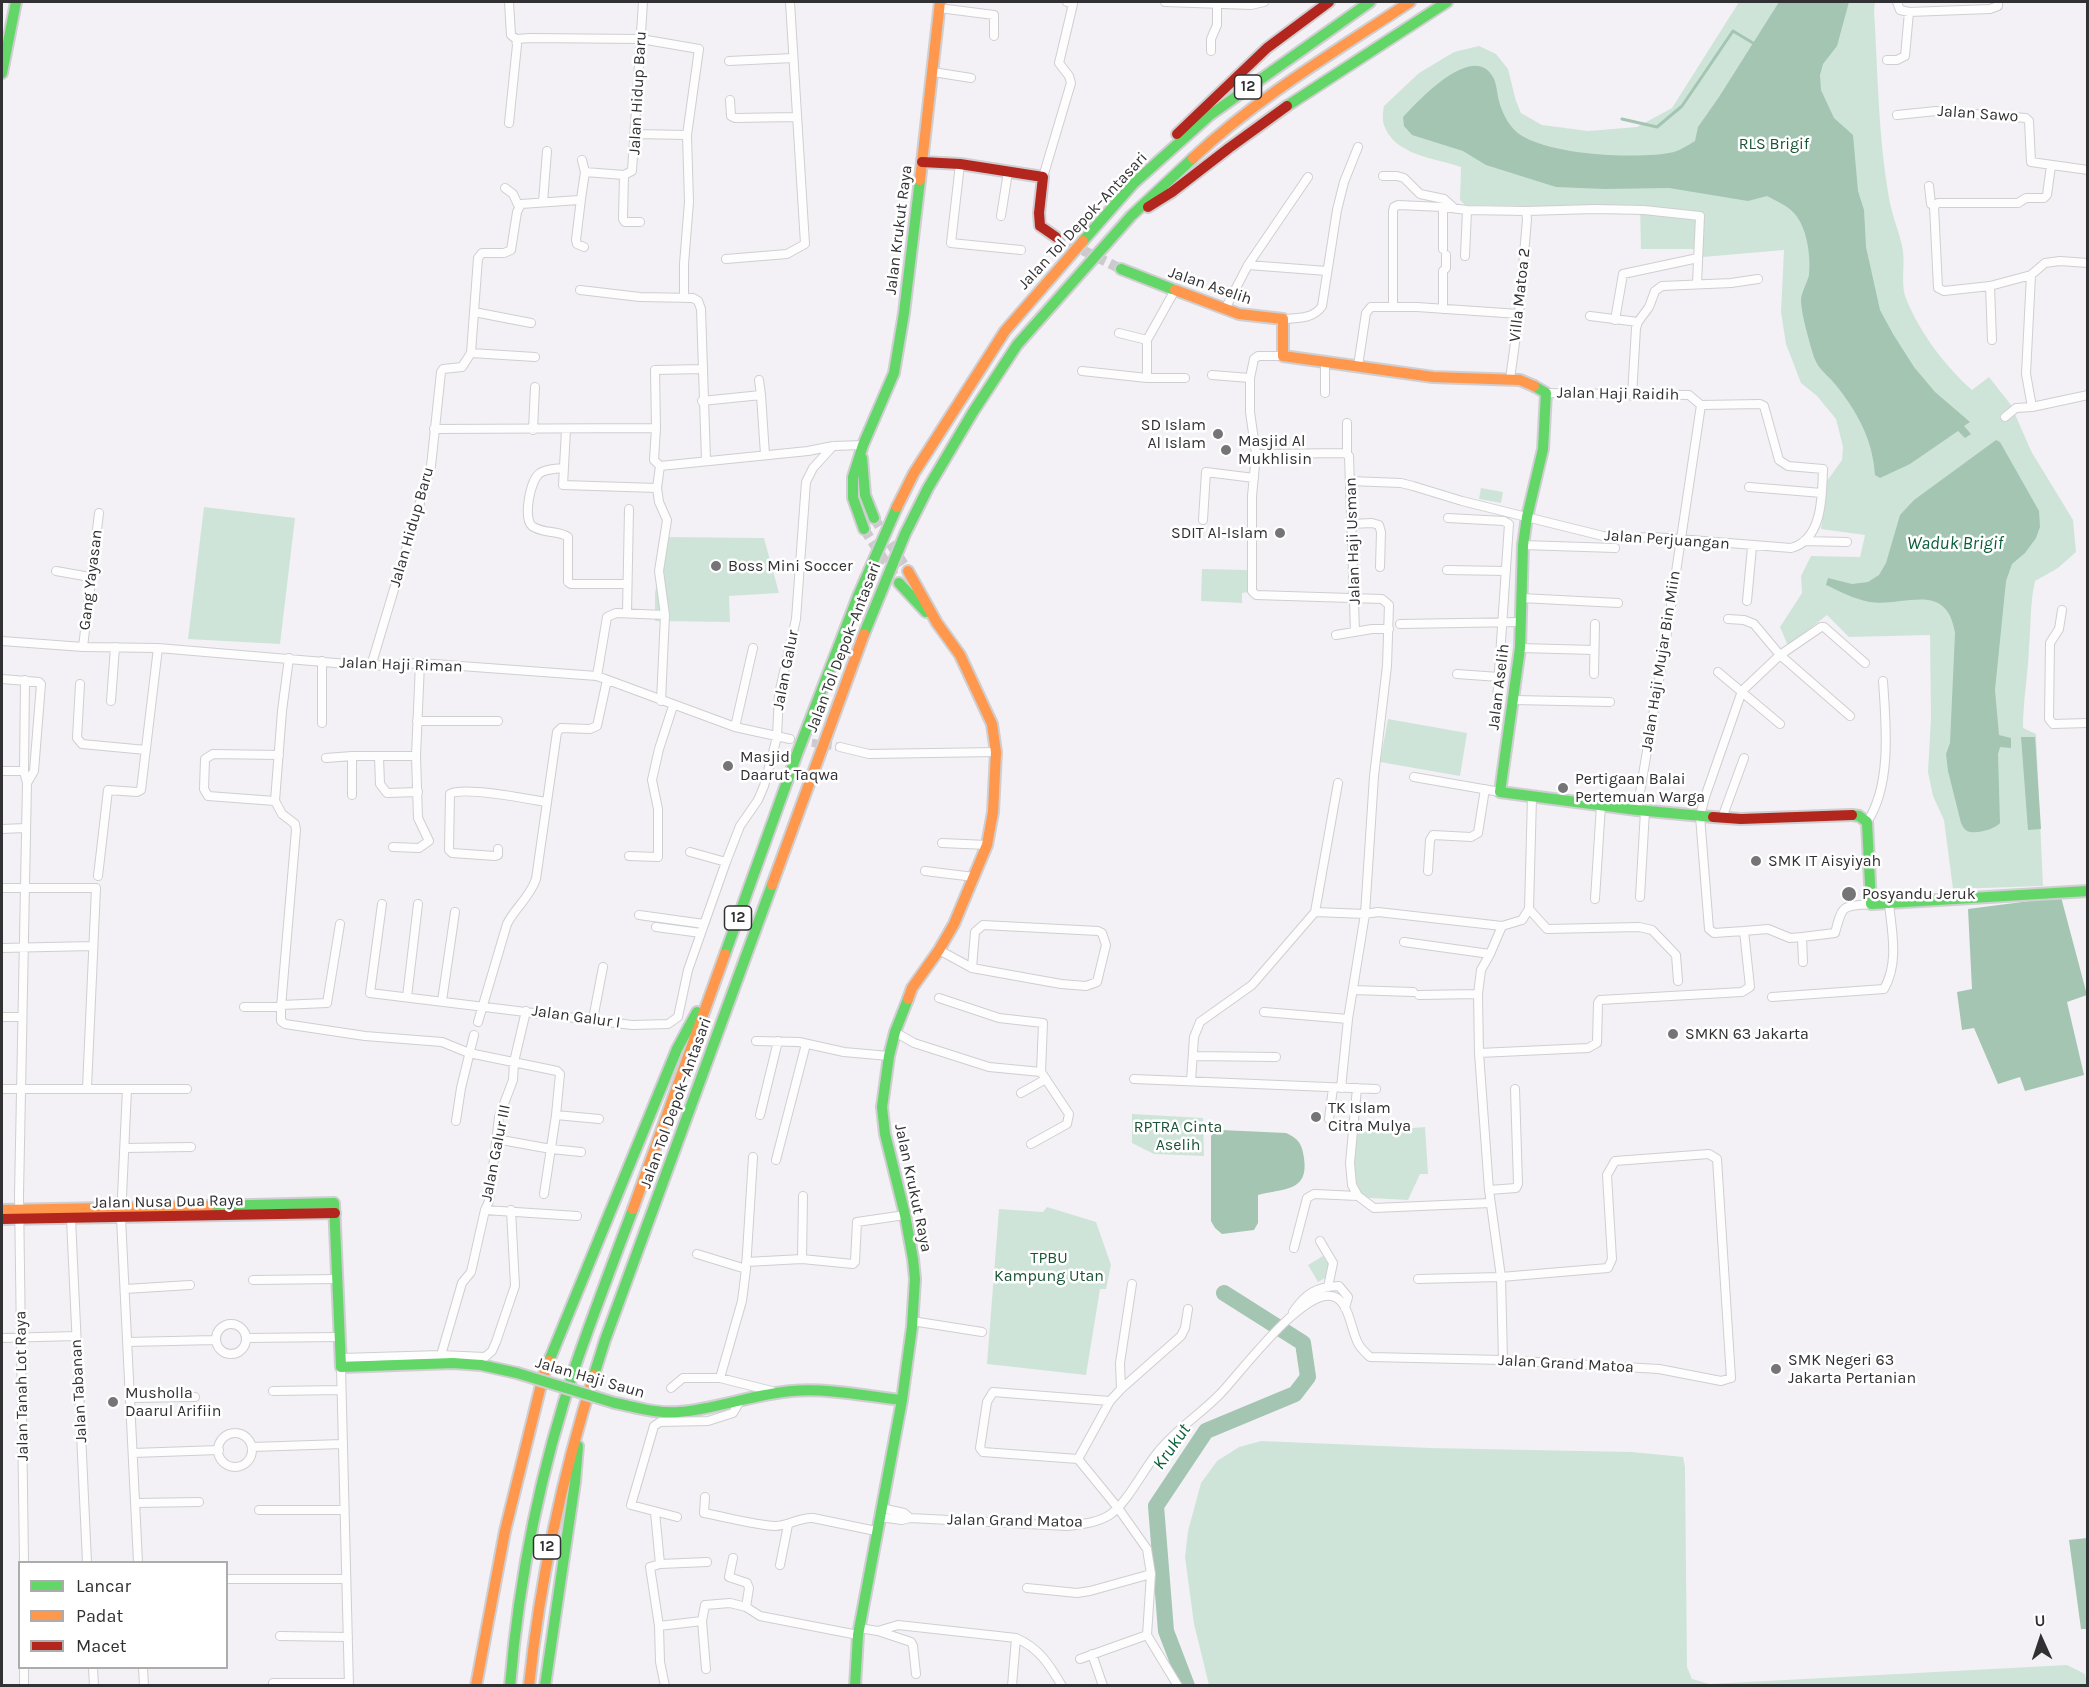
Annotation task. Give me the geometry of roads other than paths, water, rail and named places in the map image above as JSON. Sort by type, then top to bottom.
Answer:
[{"type":"main road","points":[[2,73],[16,2]]},
{"type":"main road","points":[[1134,183],[1185,125],[1267,48],[1329,2]]},
{"type":"main road","name":"Jalan Tol Depok–Antasari","points":[[510,1686],[515,1629],[529,1541],[549,1453],[576,1365],[797,754],[858,596],[887,527],[914,473],[1005,330],[1134,183],[1210,115],[1370,2]]},
{"type":"main road","name":"Jalan Tol Depok–Antasari","points":[[529,1686],[547,1549],[581,1412],[609,1329],[876,601],[928,488],[973,412],[1017,345],[1131,216],[1224,129],[1265,98],[1410,2]]},
{"type":"main road","points":[[1131,216],[1166,198],[1245,135],[1447,2]]},
{"type":"main road","name":"Jalan Krukut Raya","points":[[864,529],[853,498],[853,477],[894,373],[904,314],[940,5]]},
{"type":"main road","points":[[922,162],[960,164],[1043,177],[1040,226],[1056,237]]},
{"type":"main road","name":"Jalan Aselih","points":[[1121,269],[1225,309],[1252,316],[1283,320]]},
{"type":"main road","points":[[1283,320],[1283,356],[1433,377],[1510,379],[1535,385],[1546,393]]},
{"type":"main road","name":"Jalan Aselih","points":[[1500,792],[1520,648],[1523,545],[1527,517],[1542,460],[1546,393]]},
{"type":"main road","name":"Jalan Krukut Raya","points":[[862,450],[865,495],[874,518]]},
{"type":"main road","name":"Jalan Krukut Raya","points":[[855,1686],[859,1631],[902,1400],[915,1279],[905,1215],[885,1134],[882,1107],[889,1056],[895,1032],[912,988],[954,924],[987,845],[993,812],[996,752],[992,724],[960,655],[937,622],[908,571]]},
{"type":"main road","name":"Jalan Krukut Raya","points":[[899,584],[937,622]]},
{"type":"main road","points":[[1500,792],[1722,818],[1847,814],[1859,816],[1867,822],[1871,904],[2088,891]]},
{"type":"main road","points":[[476,1686],[505,1530],[543,1377],[677,1049],[721,967]]},
{"type":"main road","name":"Jalan Nusa Dua Raya","points":[[2,1219],[20,1214],[334,1208],[338,1279]]},
{"type":"main road","name":"Jalan Nusa Dua Raya","points":[[2,1210],[71,1219],[121,1213]]},
{"type":"main road","points":[[338,1279],[341,1363]]},
{"type":"main road","name":"Jalan Haji Saun","points":[[341,1363],[481,1365],[517,1373],[615,1403],[648,1410],[676,1412],[778,1393],[810,1390],[902,1400]]},
{"type":"main road","points":[[545,1686],[575,1482],[581,1412]]},
{"type":"main road","points":[[501,1686],[515,1629]]},
{"type":"street","points":[[509,2],[511,35],[516,39],[517,45],[509,123]]},
{"type":"street","name":"Jalan Hidup Baru","points":[[585,172],[624,176],[633,171],[643,2]]},
{"type":"street","points":[[726,259],[787,254],[805,244],[790,2]]},
{"type":"street","points":[[1043,177],[1071,83],[1069,76],[1059,63],[1073,4],[1067,2]]},
{"type":"street","points":[[1165,2],[1217,2],[1251,5],[1264,2]]},
{"type":"street","points":[[1211,51],[1211,39],[1218,25],[1217,2]]},
{"type":"street","points":[[1897,2],[1900,10],[1909,12],[1990,9],[1998,6],[1998,2]]},
{"type":"street","points":[[940,5],[994,15],[994,36]]},
{"type":"street","points":[[1887,60],[1898,60],[1905,56],[1909,12]]},
{"type":"street","points":[[516,39],[641,39],[699,49],[687,135],[689,202],[684,298]]},
{"type":"street","points":[[729,61],[793,58]]},
{"type":"street","points":[[933,72],[971,78]]},
{"type":"street","points":[[730,100],[731,116],[735,118],[797,117]]},
{"type":"street","name":"Jalan Sawo","points":[[1897,115],[1936,111],[2026,118],[2029,121],[2032,164],[2088,170]]},
{"type":"street","points":[[635,134],[687,135]]},
{"type":"street","points":[[1283,320],[1303,318],[1318,312],[1322,306],[1342,191],[1358,147]]},
{"type":"street","points":[[543,202],[547,151]]},
{"type":"street","points":[[582,160],[585,172],[576,240],[577,244],[584,247]]},
{"type":"street","points":[[960,164],[951,243],[1021,250]]},
{"type":"street","points":[[1934,206],[1938,203],[2018,203],[2026,198],[2044,198],[2047,195],[2051,166]]},
{"type":"street","points":[[1001,216],[1008,172]]},
{"type":"street","points":[[624,176],[623,219],[626,222],[640,222]]},
{"type":"street","points":[[1383,176],[1404,178],[1420,194],[1444,199],[1454,208]]},
{"type":"street","points":[[1225,309],[1248,265],[1308,177]]},
{"type":"street","points":[[1929,186],[1931,204],[1934,206],[1938,288],[1944,291],[1990,286],[2031,275],[2046,263],[2060,261],[2088,263]]},
{"type":"street","points":[[505,188],[513,194],[519,207],[511,250],[504,253],[482,253],[478,258],[471,353],[535,357]]},
{"type":"street","points":[[519,207],[525,202],[581,199]]},
{"type":"street","points":[[1394,307],[1394,207],[1398,205],[1467,210],[1624,209],[1700,216],[1697,284]]},
{"type":"street","points":[[1443,207],[1446,267],[1443,270],[1443,309]]},
{"type":"street","points":[[1465,256],[1467,210]]},
{"type":"street","name":"Villa Matoa 2","points":[[1510,379],[1519,314],[1526,211]]},
{"type":"street","points":[[1615,320],[1623,274],[1698,258]]},
{"type":"street","points":[[1248,265],[1327,271]]},
{"type":"street","points":[[2031,275],[2026,374],[2032,407]]},
{"type":"street","points":[[1632,396],[1638,322],[1649,307],[1658,288],[1758,279]]},
{"type":"street","points":[[1990,286],[1992,340]]},
{"type":"street","points":[[580,290],[639,297],[696,299],[700,304],[706,460]]},
{"type":"street","points":[[1147,378],[1147,340],[1174,290]]},
{"type":"street","points":[[1358,366],[1366,313],[1374,306],[1519,314]]},
{"type":"street","points":[[474,312],[531,323]]},
{"type":"street","points":[[1590,316],[1638,322]]},
{"type":"street","points":[[1119,333],[1147,340]]},
{"type":"street","name":"Jalan Hidup Baru","points":[[371,666],[428,479],[441,370],[462,367],[471,353]]},
{"type":"street","points":[[1283,356],[1254,358],[1250,378],[1250,411],[1257,454],[1252,496],[1252,591],[1254,594],[1382,599],[1389,605],[1387,666],[1374,776],[1365,914],[1337,1088],[1329,1119]]},
{"type":"street","points":[[1325,362],[1325,393]]},
{"type":"street","points":[[702,369],[655,370],[654,460],[660,465],[808,451],[833,446],[862,450]]},
{"type":"street","points":[[1082,371],[1147,378],[1185,378]]},
{"type":"street","points":[[1212,375],[1250,378]]},
{"type":"street","points":[[759,380],[765,455]]},
{"type":"street","points":[[533,430],[535,387]]},
{"type":"street","name":"Jalan Haji Raidih","points":[[1546,393],[1689,395],[1701,405],[1760,404],[1764,406],[1779,460],[1788,466],[1823,469],[1822,493]]},
{"type":"street","points":[[702,401],[761,395]]},
{"type":"street","points":[[2006,417],[2016,408],[2032,407],[2088,395]]},
{"type":"street","name":"Jalan Haji Mujar Bin Miin","points":[[1640,897],[1641,810],[1701,405]]},
{"type":"street","name":"Jalan Haji Usman","points":[[1347,423],[1346,453],[1349,456],[1355,632]]},
{"type":"street","points":[[434,429],[656,428]]},
{"type":"street","points":[[566,430],[562,483],[565,486],[657,488]]},
{"type":"street","name":"Jalan Galur","points":[[668,1024],[678,1017],[688,970],[740,826],[758,800],[764,786],[777,737],[779,694],[796,619],[806,482],[813,468],[833,446]]},
{"type":"street","points":[[1257,454],[1346,453]]},
{"type":"street","points":[[660,465],[657,488],[659,504],[667,520],[659,571],[665,615],[662,701]]},
{"type":"street","points":[[563,468],[542,471],[534,479],[528,518],[530,524],[536,528],[564,534],[568,537],[568,582],[571,584],[627,584]]},
{"type":"street","points":[[1203,520],[1206,472],[1254,478]]},
{"type":"street","name":"Jalan Perjuangan","points":[[1350,481],[1407,484],[1603,536],[1680,539],[1791,548],[1804,541],[1847,543]]},
{"type":"street","points":[[1749,487],[1822,493],[1817,521],[1804,541]]},
{"type":"street","points":[[627,613],[629,509]]},
{"type":"street","name":"Gang Yayasan","points":[[83,647],[99,513]]},
{"type":"street","points":[[1448,518],[1504,521],[1509,524],[1497,700]]},
{"type":"street","points":[[1351,524],[1379,525],[1380,567]]},
{"type":"street","points":[[1523,545],[1616,548]]},
{"type":"street","points":[[1747,601],[1752,546]]},
{"type":"street","points":[[1447,570],[1506,571]]},
{"type":"street","points":[[56,571],[90,577]]},
{"type":"street","points":[[1521,598],[1618,603]]},
{"type":"street","points":[[2062,610],[2059,629],[2050,643],[2049,720],[2053,724],[2088,723]]},
{"type":"street","points":[[597,676],[607,617],[616,613],[665,615]]},
{"type":"street","points":[[1728,619],[1744,620],[1754,624],[1780,655],[1850,716]]},
{"type":"street","points":[[1400,624],[1521,622]]},
{"type":"street","points":[[1594,674],[1595,624]]},
{"type":"street","points":[[1865,663],[1822,626],[1780,655],[1742,691],[1700,816],[1709,929],[1714,933],[1768,929],[1790,938],[1835,933],[1841,911],[1845,907],[1871,904]]},
{"type":"street","points":[[1336,635],[1389,627]]},
{"type":"street","name":"Jalan Haji Riman","points":[[2,641],[83,647],[158,648],[371,666],[420,663],[597,676],[735,728],[789,739]]},
{"type":"street","points":[[111,702],[115,647]]},
{"type":"street","points":[[98,876],[108,790],[137,792],[141,790],[158,648]]},
{"type":"street","points":[[735,728],[753,648]]},
{"type":"street","points":[[1520,648],[1594,650]]},
{"type":"street","points":[[289,658],[275,801],[282,814],[295,824],[296,830],[280,1017],[285,1024],[365,1035],[442,1042],[469,1053],[559,1072],[556,1115],[544,1194]]},
{"type":"street","points":[[322,662],[322,723]]},
{"type":"street","points":[[393,847],[418,848],[429,841],[418,818],[416,756],[420,663]]},
{"type":"street","points":[[1718,672],[1780,724]]},
{"type":"street","points":[[1457,674],[1499,676]]},
{"type":"street","points":[[2,679],[39,682],[41,687],[34,771],[27,783]]},
{"type":"street","points":[[25,680],[24,771],[27,783]]},
{"type":"street","points":[[478,1022],[507,924],[513,912],[533,888],[536,879],[557,732],[561,728],[590,729],[597,726],[607,680]]},
{"type":"street","points":[[1867,822],[1878,802],[1885,752],[1886,717],[1883,681]]},
{"type":"street","points":[[80,684],[76,738],[78,742],[146,750]]},
{"type":"street","points":[[1514,700],[1610,702]]},
{"type":"street","points":[[629,856],[658,857],[658,809],[652,780],[673,706]]},
{"type":"street","points":[[417,721],[498,721]]},
{"type":"street","points":[[840,747],[869,754],[996,752]]},
{"type":"street","points":[[275,801],[208,796],[204,789],[205,759],[213,754],[279,755]]},
{"type":"street","points":[[352,756],[352,795]]},
{"type":"street","points":[[327,758],[416,756]]},
{"type":"street","points":[[379,757],[381,784],[387,793],[418,792]]},
{"type":"street","points":[[1722,818],[1744,758]]},
{"type":"street","points":[[2,771],[24,771]]},
{"type":"street","points":[[1414,777],[1500,792]]},
{"type":"street","name":"Jalan Tanah Lot Raya","points":[[24,1561],[20,1214],[21,1017],[27,783]]},
{"type":"street","points":[[1191,1081],[1194,1037],[1200,1022],[1252,985],[1315,912],[1338,783]]},
{"type":"street","points":[[1428,871],[1430,840],[1433,835],[1471,837],[1478,833],[1485,789]]},
{"type":"street","points":[[498,849],[498,855],[495,856],[452,853],[449,850],[450,794],[454,791],[479,792],[546,802]]},
{"type":"street","points":[[1315,912],[1365,914],[1377,912],[1502,926],[1522,920],[1529,909],[1532,797]]},
{"type":"street","points":[[1595,899],[1601,805]]},
{"type":"street","points":[[2,829],[25,828]]},
{"type":"street","points":[[942,843],[987,845]]},
{"type":"street","points":[[690,852],[726,862]]},
{"type":"street","points":[[925,871],[974,877]]},
{"type":"street","points":[[2,888],[96,888],[87,1088]]},
{"type":"street","name":"Jalan Galur I","points":[[382,904],[370,993],[632,1025],[668,1024]]},
{"type":"street","points":[[407,997],[418,904]]},
{"type":"street","points":[[1772,997],[1884,989],[1891,977],[1894,949],[1889,904]]},
{"type":"street","points":[[1529,909],[1547,929],[1639,927],[1652,930],[1676,955],[1678,981]]},
{"type":"street","points":[[442,1001],[455,912]]},
{"type":"street","points":[[639,915],[704,924]]},
{"type":"street","points":[[244,1007],[327,1003],[340,924]]},
{"type":"street","points":[[939,950],[972,968],[1061,984],[1086,986],[1097,982],[1106,945],[1102,933],[1098,931],[982,925],[975,932],[972,968]]},
{"type":"street","points":[[1502,926],[1481,970],[1478,993],[1479,1053],[1490,1203],[1501,1277],[1503,1360]]},
{"type":"street","points":[[656,927],[701,933]]},
{"type":"street","points":[[1479,1053],[1588,1048],[1598,1043],[1598,1003],[1600,1000],[1742,992],[1750,987],[1744,931]]},
{"type":"street","points":[[1802,938],[1803,962]]},
{"type":"street","points":[[1404,942],[1490,954]]},
{"type":"street","points":[[2,948],[93,946]]},
{"type":"street","points":[[593,1019],[603,967]]},
{"type":"street","points":[[1353,990],[1478,993]]},
{"type":"street","points":[[939,998],[999,1018],[1043,1023],[1043,1076],[1069,1114],[1066,1124],[1031,1144]]},
{"type":"street","name":"Jalan Galur III","points":[[441,1355],[462,1283],[471,1272],[484,1210],[489,1201],[500,1114],[513,1080],[514,1062],[526,1011]]},
{"type":"street","points":[[1264,1012],[1348,1019]]},
{"type":"street","points":[[2,1017],[21,1017]]},
{"type":"street","points":[[895,1032],[914,1043],[989,1067],[1043,1076]]},
{"type":"street","points":[[456,1120],[474,1035]]},
{"type":"street","points":[[756,1041],[806,1044],[844,1052],[889,1056]]},
{"type":"street","points":[[760,1115],[778,1041]]},
{"type":"street","points":[[776,1160],[806,1044]]},
{"type":"street","points":[[1193,1056],[1276,1057]]},
{"type":"street","points":[[1021,1093],[1043,1076]]},
{"type":"street","points":[[1134,1079],[1376,1089]]},
{"type":"street","points":[[1357,1088],[1350,1163],[1352,1185],[1358,1196],[1374,1208],[1490,1203]]},
{"type":"street","points":[[2,1089],[188,1089]]},
{"type":"street","points":[[128,1089],[121,1213],[138,1561]]},
{"type":"street","points":[[1489,1190],[1510,1190],[1516,1188],[1518,1184],[1515,1089]]},
{"type":"street","points":[[556,1115],[599,1119]]},
{"type":"street","points":[[496,1139],[581,1152]]},
{"type":"street","points":[[125,1148],[191,1147]]},
{"type":"street","name":"Jalan Grand Matoa","points":[[880,1512],[902,1520],[910,1518],[1067,1526],[1102,1520],[1118,1508],[1168,1440],[1223,1392],[1290,1316],[1314,1300],[1326,1296],[1336,1298],[1345,1308],[1358,1345],[1370,1357],[1503,1360],[1659,1369],[1721,1381],[1731,1378],[1717,1159],[1710,1154],[1616,1161],[1607,1174],[1612,1259],[1608,1268],[1501,1277],[1418,1279]]},
{"type":"street","points":[[720,1378],[742,1301],[753,1157]]},
{"type":"street","points":[[1294,1248],[1307,1198],[1314,1194],[1358,1196]]},
{"type":"street","points":[[802,1258],[803,1196]]},
{"type":"street","points":[[484,1210],[577,1216]]},
{"type":"street","points":[[273,1683],[349,1684],[341,1363],[441,1355],[485,1357],[492,1351],[515,1286],[511,1210]]},
{"type":"street","points":[[697,1254],[746,1265],[802,1258],[855,1263],[857,1222],[905,1215]]},
{"type":"street","name":"Jalan Tabanan","points":[[71,1219],[87,1561]]},
{"type":"street","points":[[1320,1241],[1333,1263],[1328,1287]]},
{"type":"street","points":[[253,1280],[338,1279]]},
{"type":"street","points":[[1120,1389],[1120,1363],[1132,1284]]},
{"type":"street","points":[[125,1289],[190,1285]]},
{"type":"street","points":[[1290,1316],[1302,1298],[1322,1287],[1339,1286],[1348,1298],[1345,1308]]},
{"type":"street","points":[[1078,1460],[1110,1401],[1120,1389],[1181,1336],[1185,1328],[1188,1309]]},
{"type":"street","points":[[912,1321],[982,1332]]},
{"type":"street","points":[[227,1324],[242,1328],[246,1338],[243,1347],[232,1353],[220,1348],[216,1340],[218,1330],[227,1324]]},
{"type":"street","points":[[2,1338],[76,1336]]},
{"type":"street","points":[[246,1338],[340,1337]]},
{"type":"street","points":[[127,1342],[216,1340]]},
{"type":"street","points":[[670,1388],[683,1378],[720,1378],[778,1393]]},
{"type":"street","points":[[273,1391],[341,1390]]},
{"type":"street","points":[[1110,1401],[993,1392],[987,1402],[980,1448],[983,1452],[1078,1460],[1118,1508],[1147,1549],[1151,1574],[1147,1635],[1178,1686]]},
{"type":"street","points":[[130,1398],[195,1397]]},
{"type":"street","points":[[677,1517],[631,1505],[654,1426],[660,1422],[708,1421],[733,1413],[740,1401]]},
{"type":"street","points":[[234,1433],[244,1435],[252,1447],[249,1459],[240,1466],[228,1465],[223,1461],[219,1450],[221,1441],[234,1433]]},
{"type":"street","points":[[252,1447],[342,1444]]},
{"type":"street","points":[[133,1453],[219,1450]]},
{"type":"street","points":[[705,1497],[704,1513],[775,1526],[788,1525],[806,1517],[876,1531]]},
{"type":"street","points":[[135,1503],[198,1502]]},
{"type":"street","points":[[259,1510],[344,1510]]},
{"type":"street","points":[[655,1512],[660,1564]]},
{"type":"street","points":[[780,1565],[788,1525]]},
{"type":"street","points":[[733,1558],[729,1576],[747,1583],[749,1588],[746,1607]]},
{"type":"street","points":[[665,1686],[660,1662],[659,1626],[650,1567],[660,1564],[707,1562]]},
{"type":"street","points":[[1027,1588],[1077,1593],[1151,1574]]},
{"type":"street","points":[[228,1579],[346,1579]]},
{"type":"street","points":[[706,1668],[702,1621],[705,1605],[730,1603],[746,1607],[760,1616],[859,1631],[878,1631],[898,1625],[1016,1638],[1030,1644],[1049,1664],[1062,1686]]},
{"type":"street","points":[[659,1626],[702,1621]]},
{"type":"street","points":[[878,1631],[911,1642],[914,1646],[916,1674]]},
{"type":"street","points":[[1080,1659],[1147,1635]]},
{"type":"street","points":[[280,1636],[348,1636]]},
{"type":"street","points":[[1012,1686],[1016,1638]]},
{"type":"street","points":[[1092,1654],[1103,1686]]},
{"type":"street","points":[[24,1669],[24,1686]]},
{"type":"street","points":[[93,1669],[94,1686]]},
{"type":"street","points":[[143,1669],[144,1686]]},
{"type":"water","points":[[1779,2],[1849,2],[1837,46],[1823,64],[1820,75],[1821,90],[1834,118],[1853,135],[1858,191],[1864,210],[1866,247],[1880,310],[1914,367],[1935,392],[1970,422],[1964,426],[1971,434],[1965,438],[1958,431],[1910,464],[1880,478],[1875,475],[1871,450],[1857,415],[1814,357],[1801,301],[1809,275],[1807,242],[1802,226],[1788,208],[1767,196],[1748,201],[1669,188],[1556,187],[1486,165],[1463,151],[1412,135],[1404,126],[1403,117],[1421,98],[1447,77],[1461,69],[1474,66],[1485,68],[1494,79],[1501,107],[1511,126],[1522,136],[1540,144],[1563,150],[1613,155],[1637,156],[1674,152],[1695,141],[1698,127]]},
{"type":"water","name":"Waduk Brigif","points":[[1996,440],[2000,442],[2039,511],[2040,527],[2036,538],[2025,553],[2012,564],[2006,581],[1995,690],[1999,735],[2011,738],[2011,748],[2000,747],[1998,754],[2000,823],[1985,831],[1971,832],[1967,831],[1961,823],[1946,754],[1950,743],[1955,633],[1950,617],[1943,606],[1934,601],[1870,602],[1826,585],[1828,578],[1852,584],[1868,582],[1879,575],[1886,563],[1900,515],[1914,500]]},
{"type":"water","points":[[2021,737],[2035,737],[2041,829],[2028,830]]},
{"type":"water","points":[[2061,897],[2087,995],[2067,1002],[2084,1075],[2025,1091],[2020,1077],[1998,1084],[1974,1028],[1962,1030],[1957,992],[1972,989],[1968,909]]},
{"type":"water","points":[[1215,1131],[1286,1133],[1299,1142],[1302,1149],[1305,1169],[1303,1177],[1293,1187],[1258,1195],[1258,1223],[1254,1230],[1222,1234],[1211,1221],[1211,1136]]},
{"type":"water","points":[[2087,1538],[2087,1629],[2081,1629],[2069,1540]]},
{"type":"waterway","points":[[1622,119],[1657,127],[1682,106],[1733,31],[1753,43]]},
{"type":"waterway","name":"Krukut","points":[[1187,1686],[1166,1631],[1156,1506],[1206,1431],[1295,1394],[1308,1377],[1303,1343],[1224,1293]]},
{"type":"tunnel","points":[[1056,237],[1121,269]]},
{"type":"tunnel","points":[[874,518],[908,571]]},
{"type":"tunnel","points":[[864,529],[899,583]]},
{"type":"tunnel","points":[[800,741],[840,747]]},
{"type":"place","name":"SD Islam Al Islam","points":[[1218,434]]},
{"type":"place","name":"Masjid Al Mukhlisin","points":[[1226,450]]},
{"type":"place","name":"SDIT Al-Islam","points":[[1280,533]]},
{"type":"place","name":"Boss Mini Soccer","points":[[716,566]]},
{"type":"place","name":"Masjid Daarut Taqwa","points":[[728,766]]},
{"type":"place","name":"Pertigaan Balai Pertemuan Warga","points":[[1563,788]]},
{"type":"place","name":"SMK IT Aisyiyah","points":[[1756,861]]},
{"type":"place","name":"Posyandu Jeruk","points":[[1849,894]]},
{"type":"place","name":"SMKN 63 Jakarta","points":[[1673,1034]]},
{"type":"place","name":"TK Islam Citra Mulya","points":[[1316,1117]]},
{"type":"place","name":"SMK Negeri 63 Jakarta Pertanian","points":[[1776,1369]]},
{"type":"place","name":"Musholla Daarul Arifiin","points":[[113,1402]]},
{"type":"park label","name":"RLS Brigif","points":[[1774,144]]},
{"type":"park label","name":"RPTRA Cinta Aselih","points":[[1178,1136]]},
{"type":"park label","name":"TPBU Kampung Utan","points":[[1049,1267]]}]
